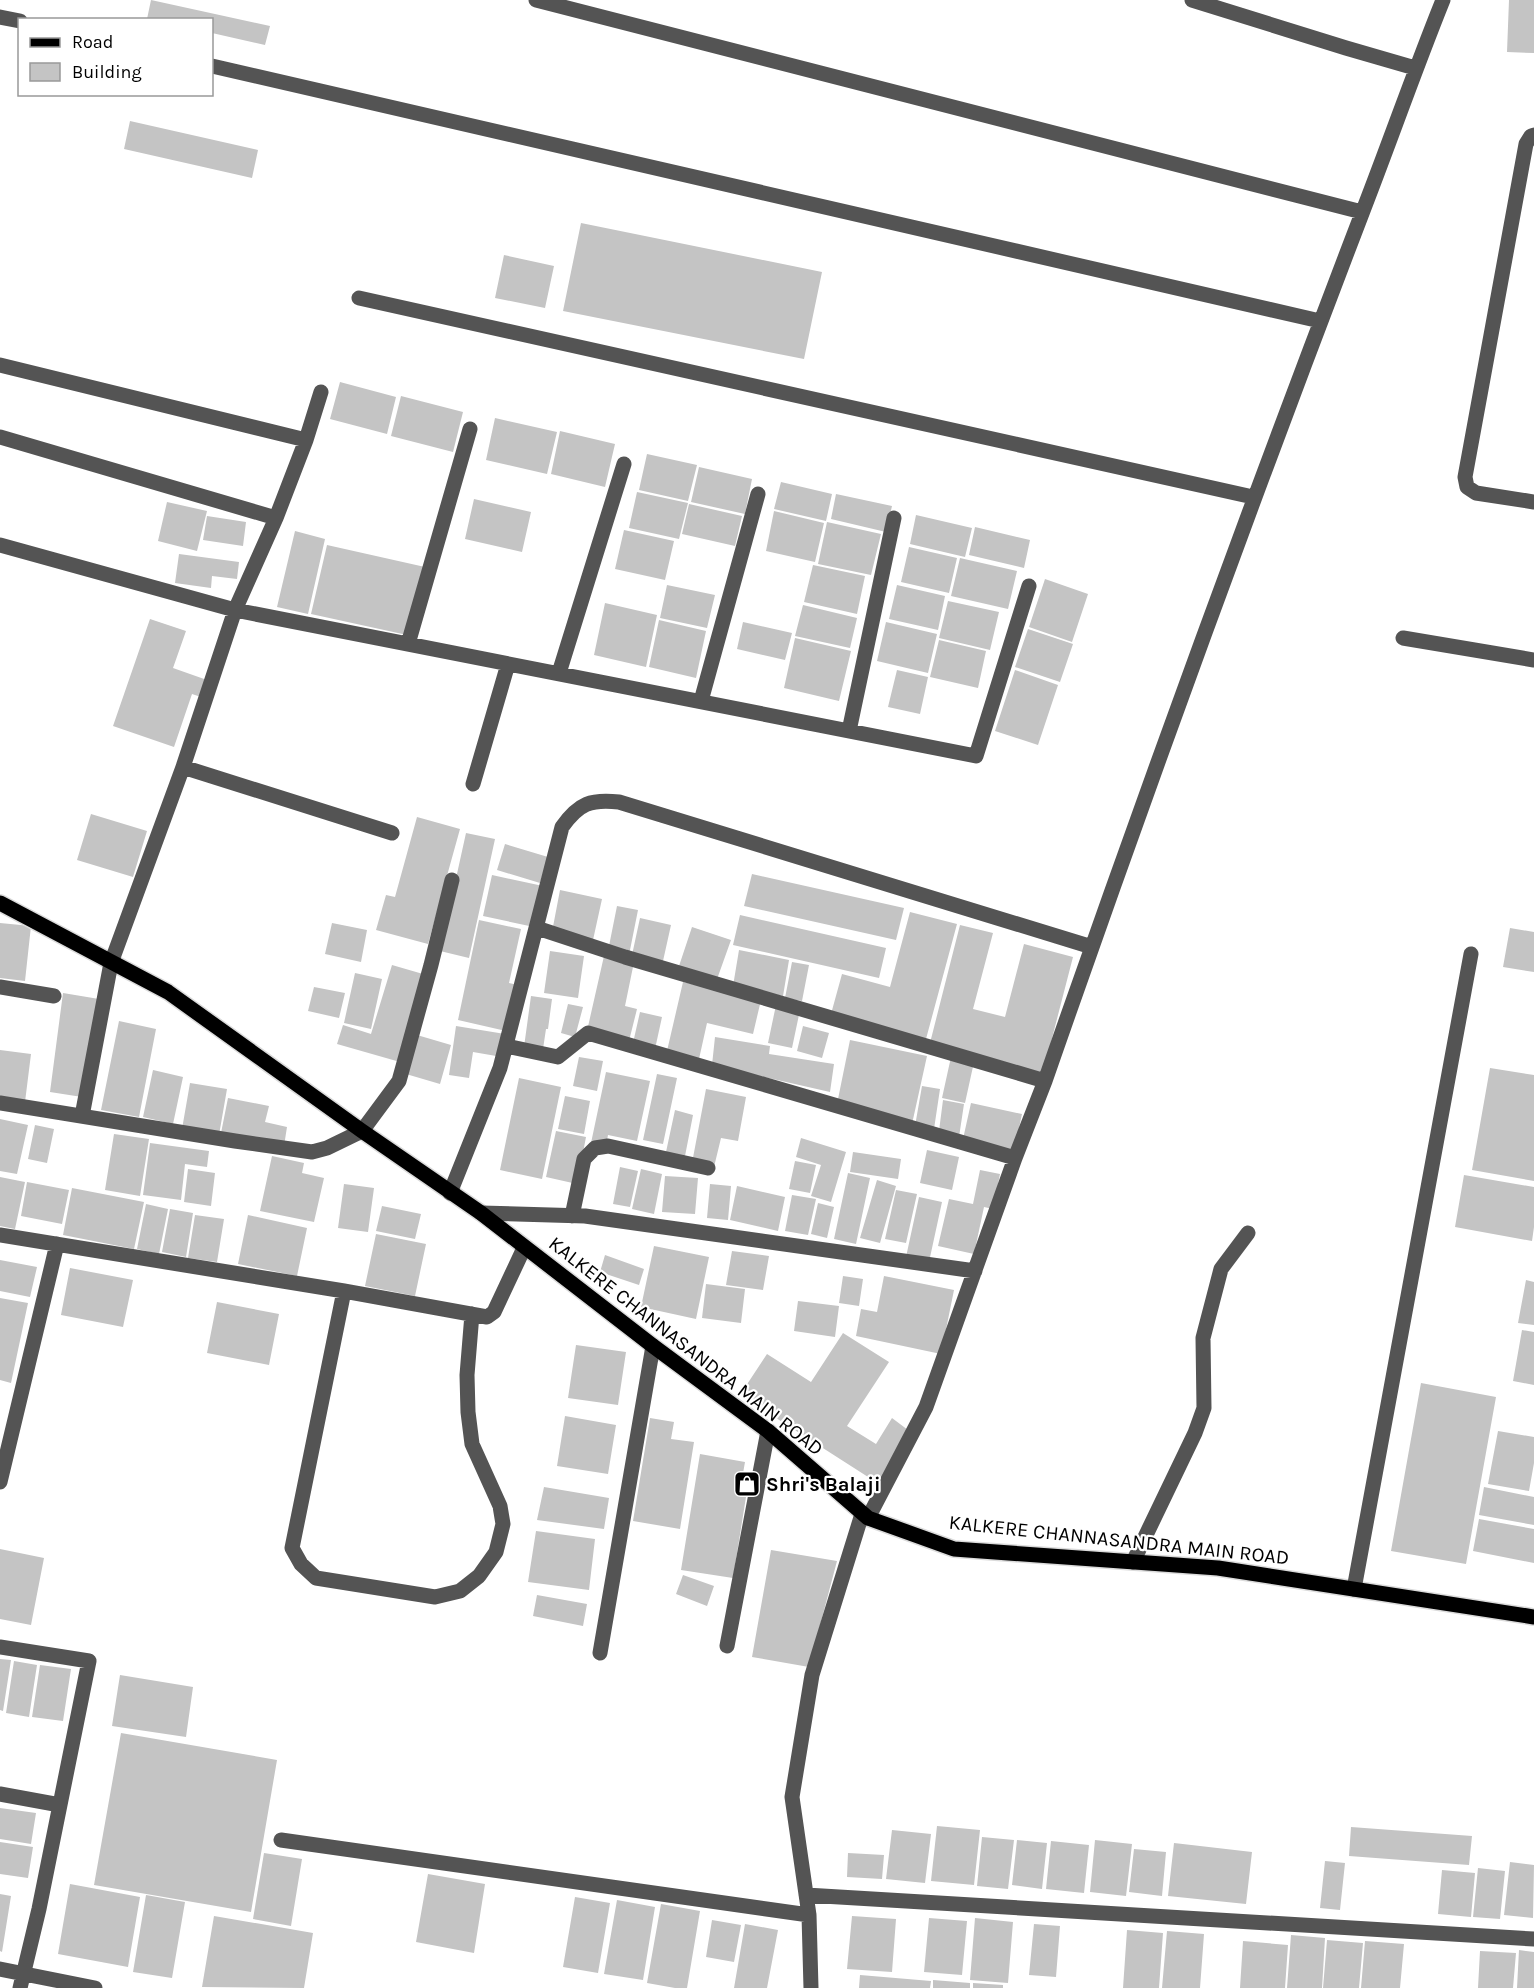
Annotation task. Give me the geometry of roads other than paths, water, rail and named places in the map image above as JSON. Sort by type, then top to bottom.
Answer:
[{"type":"main road","name":"KALKERE CHANNASANDRA MAIN ROAD","points":[[0,903],[168,992],[481,1213],[652,1346],[768,1431],[865,1516],[954,1549],[1218,1568],[1534,1617]]},
{"type":"street","points":[[536,0],[1362,212]]},
{"type":"street","points":[[1192,0],[1415,68]]},
{"type":"street","points":[[811,1988],[808,1915],[792,1797],[812,1675],[865,1516],[926,1407],[1253,497],[1415,68],[1443,0]]},
{"type":"street","points":[[0,17],[18,21]]},
{"type":"street","points":[[213,66],[1320,321]]},
{"type":"street","points":[[1534,135],[1526,144],[1465,477],[1467,487],[1476,493],[1534,502]]},
{"type":"street","points":[[359,298],[1253,497]]},
{"type":"street","points":[[0,365],[306,440]]},
{"type":"street","points":[[82,1116],[111,963],[183,767],[235,610],[276,518],[306,440],[321,392]]},
{"type":"street","points":[[408,644],[470,429]]},
{"type":"street","points":[[0,437],[276,518]]},
{"type":"street","points":[[559,674],[624,464]]},
{"type":"street","points":[[701,701],[758,494]]},
{"type":"street","points":[[849,731],[894,518]]},
{"type":"street","points":[[0,544],[235,610],[976,756],[1029,586]]},
{"type":"street","points":[[1403,638],[1534,660]]},
{"type":"street","points":[[473,784],[508,664]]},
{"type":"street","points":[[183,767],[392,833]]},
{"type":"street","points":[[450,1193],[500,1068],[562,827],[572,813],[587,803],[600,800],[619,802],[1092,947]]},
{"type":"street","points":[[0,1103],[312,1152],[327,1148],[362,1131],[399,1081],[452,880]]},
{"type":"street","points":[[537,928],[636,960],[1045,1081]]},
{"type":"street","points":[[1354,1589],[1472,954]]},
{"type":"street","points":[[0,987],[54,996]]},
{"type":"street","points":[[506,1046],[558,1057],[588,1033],[1015,1158]]},
{"type":"street","points":[[572,1216],[584,1159],[595,1148],[608,1146],[708,1168]]},
{"type":"street","points":[[481,1213],[572,1216],[975,1271]]},
{"type":"street","points":[[1133,1562],[1204,1408],[1203,1338],[1221,1269],[1248,1233]]},
{"type":"street","points":[[0,1235],[344,1291],[487,1317],[494,1312],[524,1248]]},
{"type":"street","points":[[0,1482],[57,1244]]},
{"type":"street","points":[[344,1291],[291,1548],[301,1564],[316,1578],[435,1597],[460,1591],[479,1576],[496,1552],[503,1524],[502,1515],[472,1444],[468,1413],[467,1375],[472,1314]]},
{"type":"street","points":[[600,1653],[652,1346]]},
{"type":"street","points":[[727,1646],[768,1431]]},
{"type":"street","points":[[0,1647],[89,1660],[39,1909],[21,1980]]},
{"type":"street","points":[[0,1794],[60,1805]]},
{"type":"street","points":[[280,1840],[808,1915]]},
{"type":"street","points":[[806,1895],[1534,1939]]},
{"type":"street","points":[[0,1969],[21,1980],[95,1988]]},
{"type":"place","name":"Shri's Balaji","points":[[747,1484]]}]
